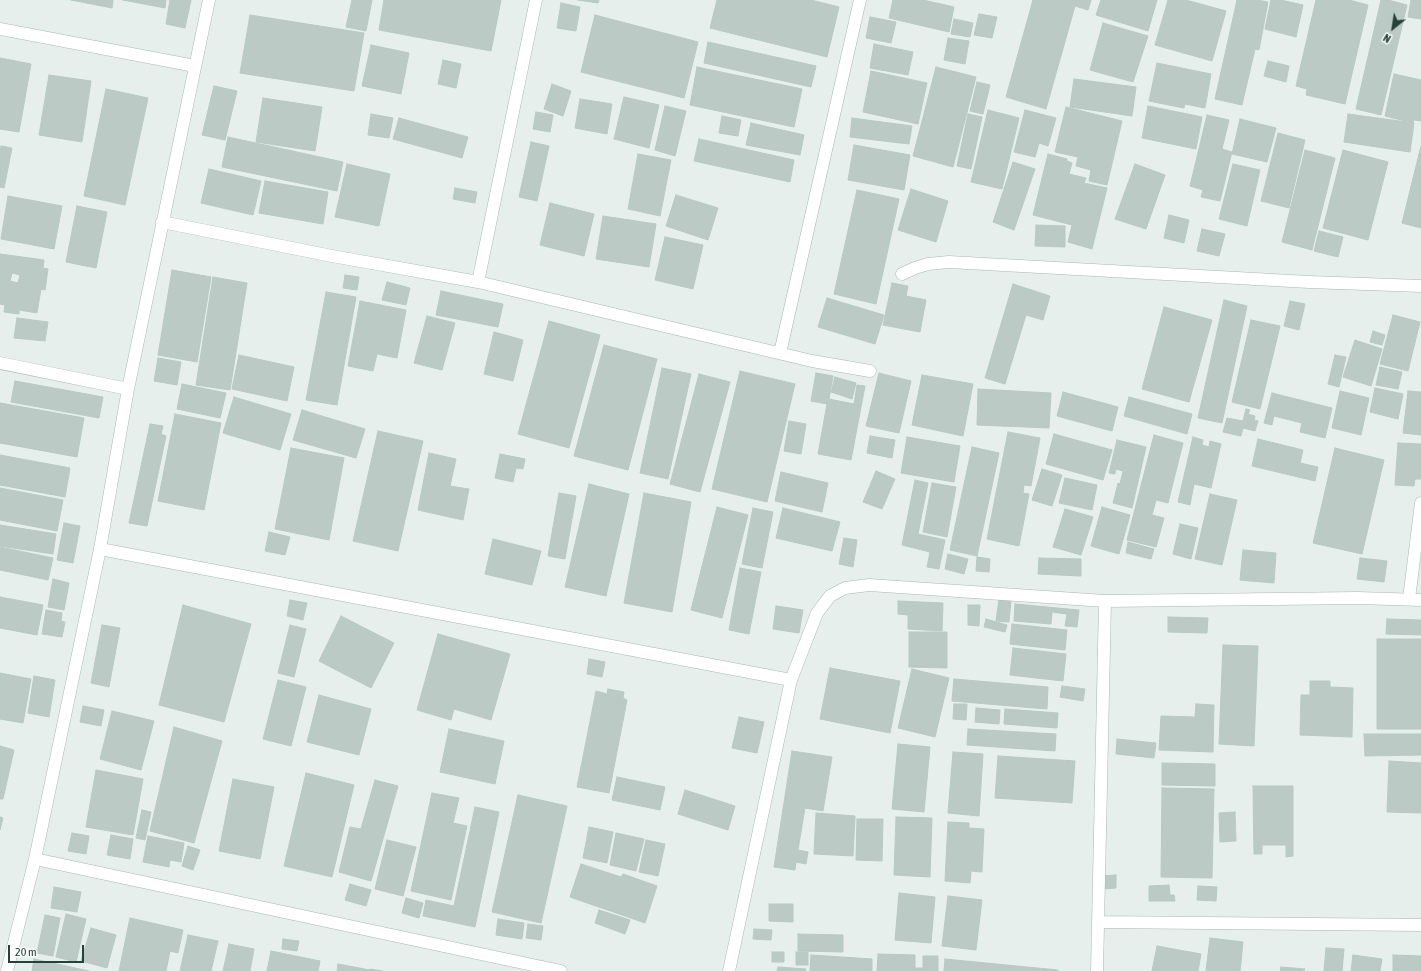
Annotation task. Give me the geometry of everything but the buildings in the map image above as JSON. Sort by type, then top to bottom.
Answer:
[{"type":"street","points":[[7,971],[35,859],[100,549],[128,389],[209,0]]},
{"type":"street","points":[[478,282],[536,0]]},
{"type":"street","points":[[780,353],[860,0]]},
{"type":"street","points":[[0,29],[195,66]]},
{"type":"street","points":[[162,222],[324,254],[478,282],[836,366],[870,371]]},
{"type":"street","points":[[902,274],[928,264],[950,262],[1309,282],[1421,286]]},
{"type":"street","points":[[0,363],[128,389]]},
{"type":"street","points":[[1409,599],[1421,503]]},
{"type":"street","points":[[100,549],[791,680]]},
{"type":"street","points":[[729,971],[791,680],[817,613],[830,596],[844,588],[869,585],[1105,601],[1350,598],[1421,600]]},
{"type":"street","points":[[1097,971],[1105,601]]},
{"type":"street","points":[[35,859],[561,971]]},
{"type":"street","points":[[1098,922],[1421,925]]}]
